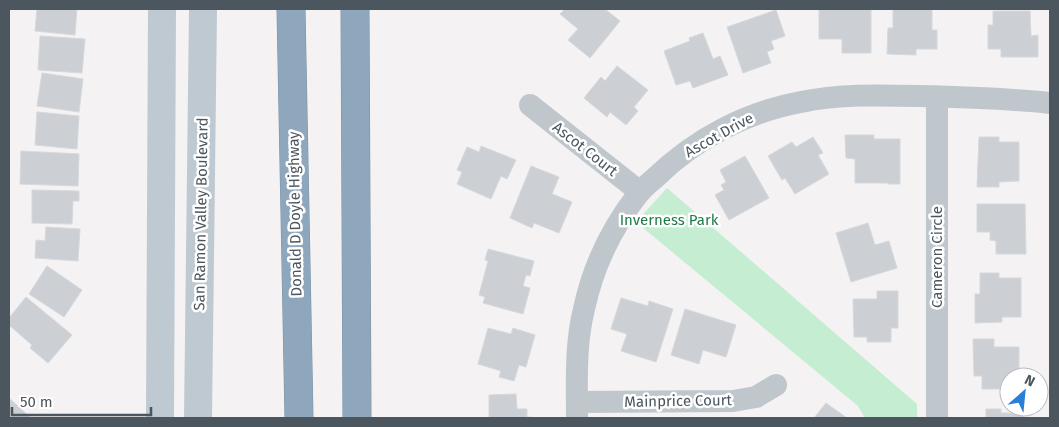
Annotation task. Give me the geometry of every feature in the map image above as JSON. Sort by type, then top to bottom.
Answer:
[{"type":"highway","name":"Donald D Doyle Highway","points":[[291,9],[299,418]]},
{"type":"highway","points":[[356,9],[357,418]]},
{"type":"main road","points":[[160,418],[162,9]]},
{"type":"main road","name":"San Ramon Valley Boulevard","points":[[198,418],[203,9]]},
{"type":"street","name":"Ascot Drive","points":[[577,410],[579,336],[594,272],[623,215],[640,192],[666,167],[690,148],[743,119],[802,101],[888,96],[937,96],[1050,103]]},
{"type":"street","name":"Cameron Circle","points":[[936,418],[937,96]]},
{"type":"street","name":"Ascot Court","points":[[530,106],[640,192]]},
{"type":"street","name":"Mainprice Court","points":[[577,410],[733,401],[756,396],[776,386]]},
{"type":"green space","name":"Inverness Park","points":[[667,188],[917,404],[917,418],[865,418],[858,406],[636,222]]},
{"type":"building","points":[[37,9],[77,9],[75,35],[35,31]]},
{"type":"building","points":[[565,9],[605,9],[620,21],[590,58],[568,40],[578,29],[560,14]]},
{"type":"building","points":[[819,9],[871,9],[871,53],[842,53],[842,39],[819,39]]},
{"type":"building","points":[[893,9],[932,9],[932,30],[937,30],[937,49],[916,49],[916,55],[887,54],[888,28],[893,28]]},
{"type":"building","points":[[776,10],[785,36],[771,41],[774,49],[767,52],[771,63],[743,73],[727,27]]},
{"type":"building","points":[[993,11],[1030,11],[1031,36],[1038,35],[1038,57],[1001,57],[1001,49],[988,49],[988,25],[993,25]]},
{"type":"building","points":[[703,33],[713,59],[720,56],[728,75],[693,88],[690,81],[676,85],[664,51],[690,41],[689,38]]},
{"type":"building","points":[[40,36],[85,39],[82,73],[38,70]]},
{"type":"building","points":[[617,66],[648,90],[634,107],[638,111],[626,125],[610,112],[607,117],[584,98],[601,77],[605,81]]},
{"type":"building","points":[[42,73],[83,79],[79,112],[37,106]]},
{"type":"building","points":[[37,112],[79,116],[77,149],[35,145]]},
{"type":"building","points":[[845,135],[874,135],[874,139],[900,139],[900,184],[855,183],[855,159],[846,158]]},
{"type":"building","points":[[813,137],[823,153],[818,155],[829,174],[795,194],[785,178],[782,180],[768,156],[792,142],[796,147]]},
{"type":"building","points":[[979,137],[999,137],[999,142],[1019,142],[1019,181],[999,182],[999,187],[977,187]]},
{"type":"building","points":[[481,146],[516,160],[507,179],[501,176],[491,199],[457,184],[462,172],[457,170],[467,147],[479,152]]},
{"type":"building","points":[[21,151],[79,154],[78,186],[20,184]]},
{"type":"building","points":[[745,156],[769,198],[729,220],[715,195],[724,190],[721,185],[726,182],[720,170]]},
{"type":"building","points":[[531,166],[559,177],[552,194],[572,202],[559,233],[534,223],[532,228],[510,218]]},
{"type":"building","points":[[32,190],[79,191],[79,201],[73,201],[72,224],[32,223]]},
{"type":"building","points":[[977,204],[1025,204],[1026,254],[996,254],[996,241],[990,240],[990,232],[977,232]]},
{"type":"building","points":[[868,223],[875,245],[889,241],[897,268],[851,282],[836,233]]},
{"type":"building","points":[[46,227],[80,229],[78,261],[35,258],[36,240],[45,241]]},
{"type":"building","points":[[488,249],[534,261],[530,276],[526,275],[523,286],[530,288],[523,314],[483,303],[485,297],[479,295],[488,261],[485,260]]},
{"type":"building","points":[[47,266],[82,290],[64,317],[29,294]]},
{"type":"building","points":[[980,273],[999,273],[999,278],[1021,278],[1021,317],[1002,317],[1002,322],[975,323],[975,294],[980,294]]},
{"type":"building","points":[[877,291],[898,291],[898,328],[891,328],[891,342],[867,342],[867,337],[854,337],[853,299],[877,299]]},
{"type":"building","points":[[26,297],[72,335],[48,363],[30,348],[32,345],[9,325],[9,318]]},
{"type":"building","points":[[621,298],[648,306],[649,301],[673,309],[656,362],[621,351],[627,334],[611,329]]},
{"type":"building","points":[[685,309],[736,325],[726,357],[703,350],[699,364],[671,355]]},
{"type":"building","points":[[488,328],[511,334],[513,328],[535,335],[526,367],[519,365],[514,381],[499,377],[501,371],[478,364]]},
{"type":"building","points":[[973,339],[994,339],[994,347],[1019,347],[1019,367],[999,367],[999,389],[982,389],[982,376],[974,376]]},
{"type":"building","points":[[516,394],[517,409],[527,409],[527,417],[541,418],[489,418],[489,395]]},
{"type":"building","points":[[9,398],[31,418],[9,418]]},
{"type":"building","points":[[826,403],[847,418],[814,418]]},
{"type":"building","points":[[986,409],[999,409],[999,417],[1023,417],[1023,418],[986,418]]}]
